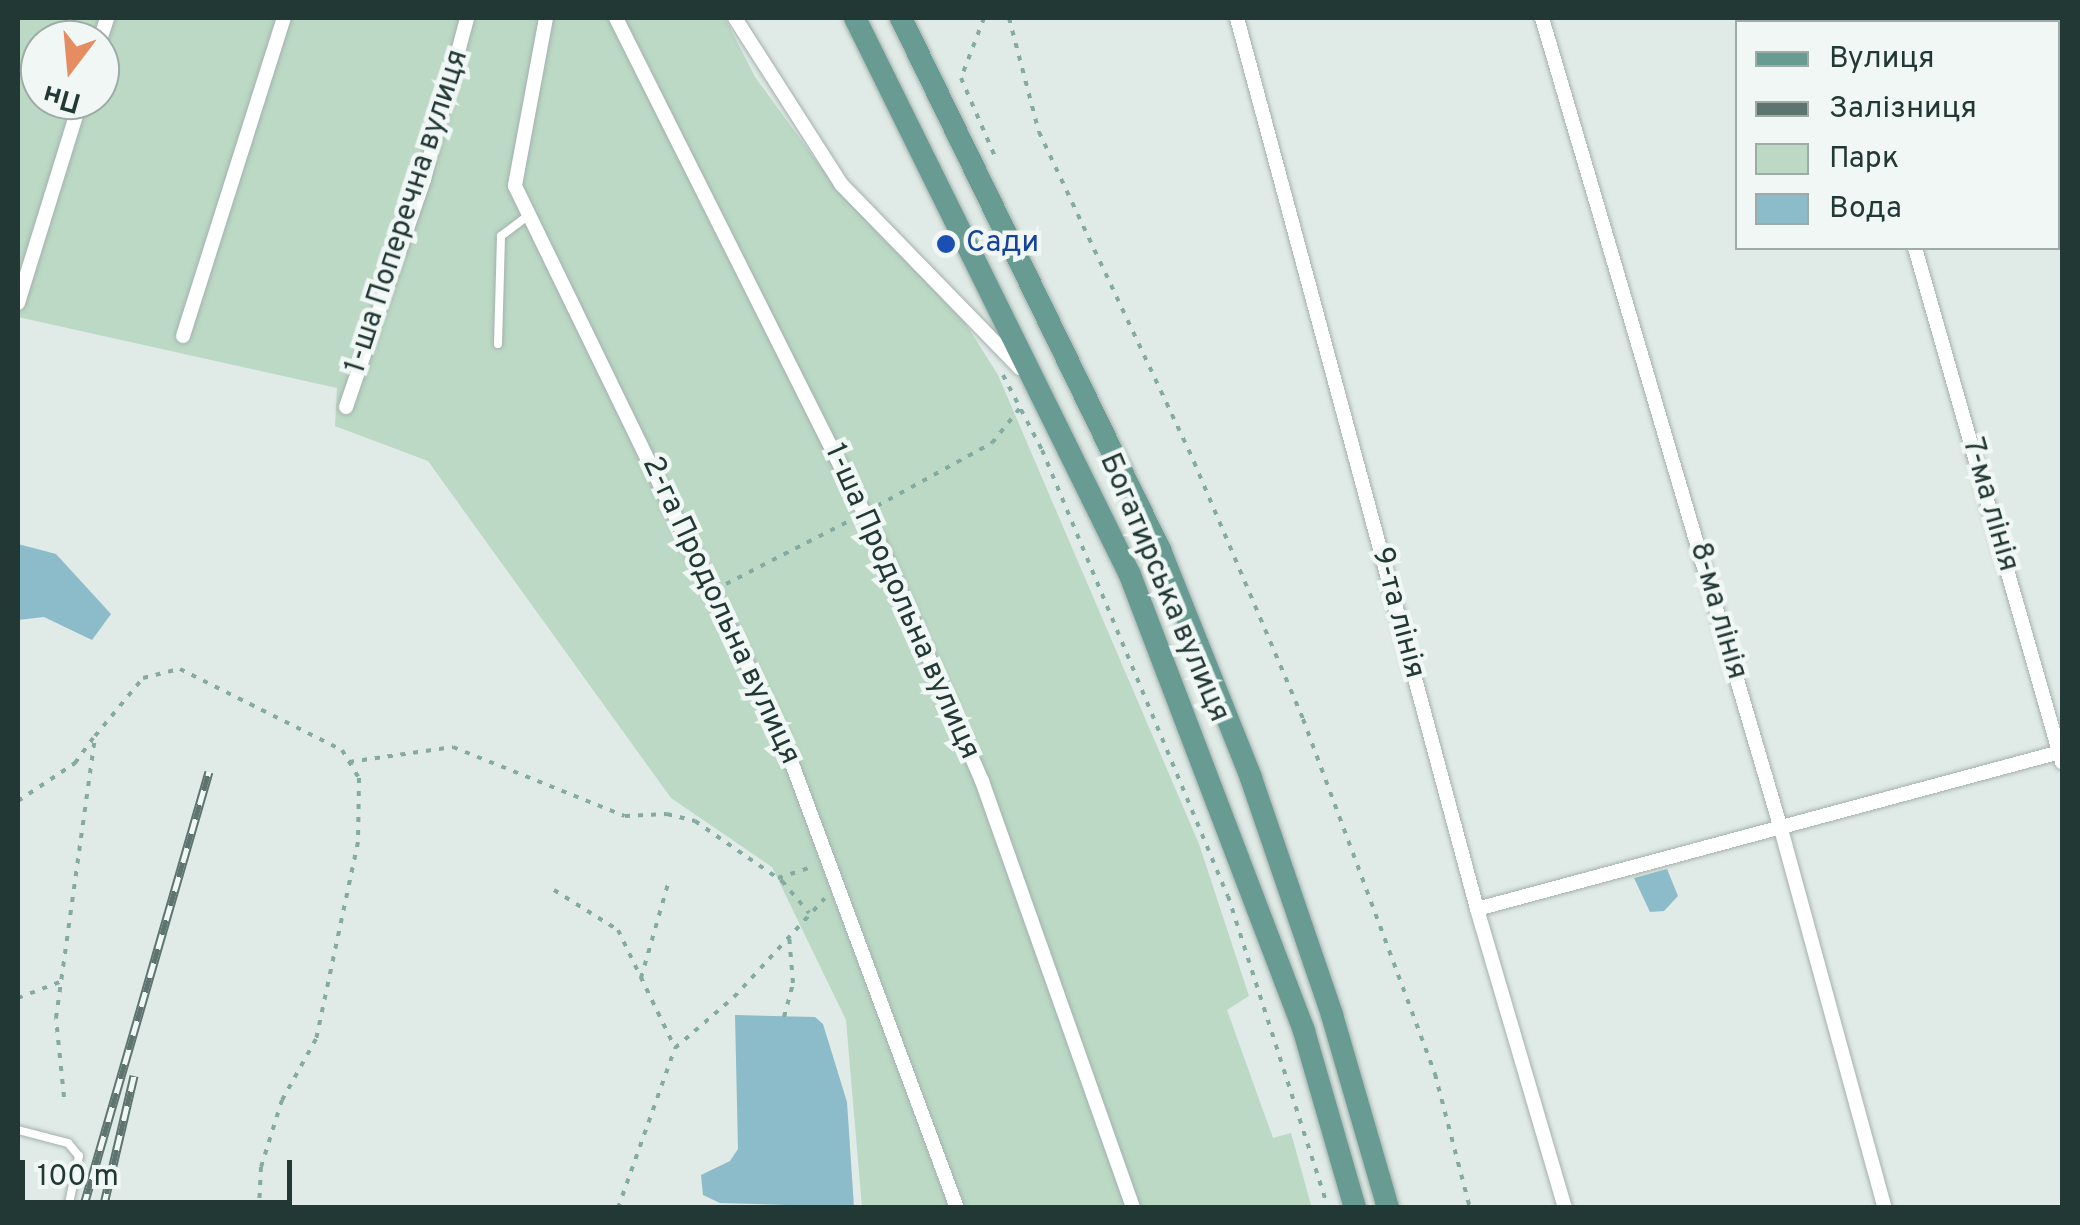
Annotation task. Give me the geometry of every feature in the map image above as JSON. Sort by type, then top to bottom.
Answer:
[{"type":"main road","name":"Богатирська вулиця","points":[[855,18],[1047,398],[1130,575],[1238,845],[1304,1031],[1354,1208]]},
{"type":"main road","name":"Богатирська вулиця","points":[[901,18],[1160,550],[1252,778],[1332,1015],[1388,1208]]},
{"type":"street","points":[[183,336],[284,18]]},
{"type":"street","name":"1-ша Поперечна вулиця","points":[[346,406],[424,178],[468,18]]},
{"type":"street","name":"2-га Продольна вулиця","points":[[546,18],[515,186],[781,734],[841,886],[957,1208]]},
{"type":"street","name":"1-ша Продольна вулиця","points":[[616,18],[898,584],[982,781],[1134,1208]]},
{"type":"street","points":[[735,18],[841,184],[1047,398]]},
{"type":"street","name":"9-та лінія","points":[[1237,18],[1477,909],[1565,1208]]},
{"type":"street","name":"8-ма лінія","points":[[1542,18],[1781,829],[1885,1208]]},
{"type":"street","points":[[18,303],[75,120]]},
{"type":"street","name":"7-ма лінія","points":[[1917,250],[2061,757]]},
{"type":"street","points":[[1477,909],[2061,757]]},
{"type":"lane","points":[[498,344],[501,236],[529,214]]},
{"type":"lane","points":[[18,1130],[68,1143],[79,1156],[68,1208]]},
{"type":"path","points":[[984,18],[961,78],[998,160]]},
{"type":"path","points":[[1010,18],[1039,132],[1194,462],[1303,718],[1435,1074],[1470,1208]]},
{"type":"path","points":[[1001,371],[1042,450],[1215,863],[1328,1208]]},
{"type":"path","points":[[18,802],[75,763],[143,678],[180,668],[342,750],[359,778],[358,842],[316,1039],[282,1100],[262,1167],[259,1208]]},
{"type":"path","points":[[64,1097],[56,1018],[95,736]]},
{"type":"path","points":[[349,762],[453,747],[624,816],[668,814],[695,822],[804,900],[809,913]]},
{"type":"path","points":[[776,878],[830,860]]},
{"type":"path","points":[[641,978],[668,884]]},
{"type":"path","points":[[618,1208],[675,1048],[734,996],[809,913],[841,886]]},
{"type":"path","points":[[554,890],[618,930],[675,1048]]},
{"type":"path","points":[[784,1016],[793,983],[789,935]]},
{"type":"path","points":[[18,998],[60,982]]},
{"type":"green space","points":[[18,18],[725,18],[755,77],[820,166],[964,321],[998,375],[1199,844],[1249,996],[1227,1010],[1273,1138],[1291,1133],[1311,1205],[862,1207],[846,1020],[772,867],[671,798],[428,461],[335,426],[337,388],[18,317]]},
{"type":"water","points":[[18,544],[56,554],[111,614],[92,640],[44,617],[18,620]]},
{"type":"water","points":[[1667,869],[1678,896],[1664,911],[1650,912],[1634,878]]},
{"type":"water","points":[[735,1015],[815,1017],[823,1024],[847,1102],[854,1207],[720,1203],[703,1195],[701,1175],[730,1161],[738,1149]]},
{"type":"railway","points":[[83,1208],[209,772]]},
{"type":"railway","points":[[103,1208],[134,1076]]},
{"type":"place","name":"Сади","points":[[946,244]]}]
